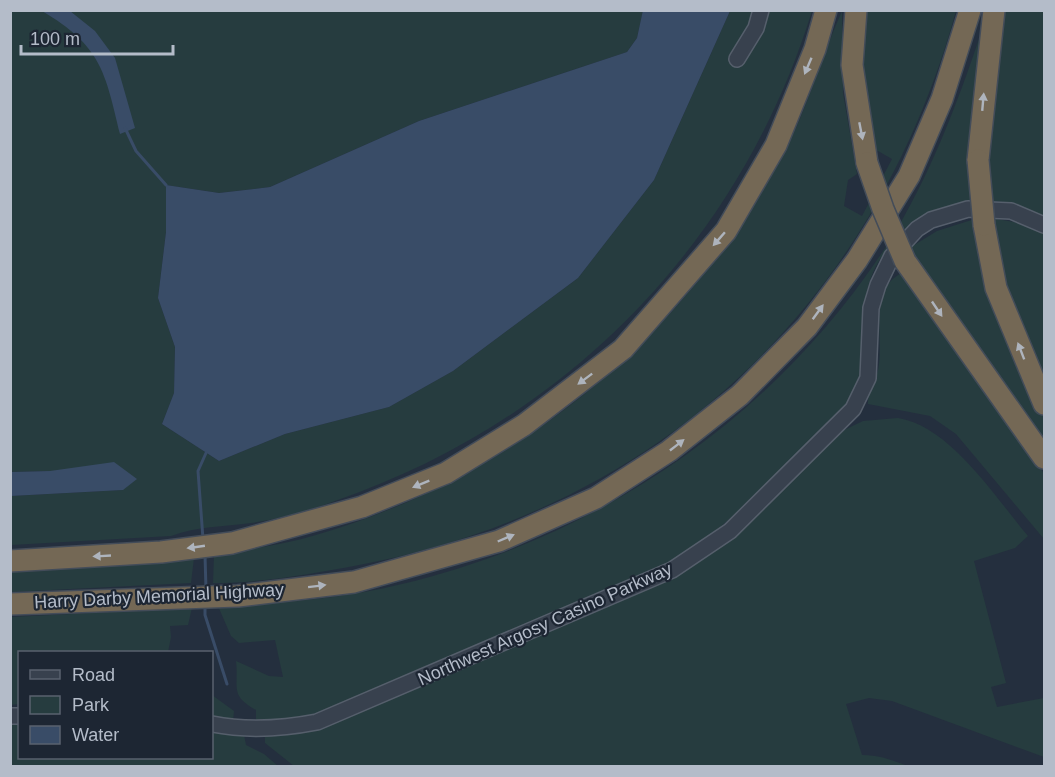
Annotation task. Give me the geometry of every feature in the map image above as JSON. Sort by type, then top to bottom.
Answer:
[{"type":"highway","points":[[10,561],[161,552],[232,543],[362,507],[446,473],[524,425],[623,349],[726,231],[776,145],[815,49],[826,10]]},
{"type":"highway","points":[[856,10],[852,65],[867,163],[883,209],[905,261],[1044,458]]},
{"type":"highway","name":"Harry Darby Memorial Highway","points":[[10,604],[238,596],[354,582],[499,541],[596,498],[669,451],[740,395],[807,327],[857,260],[909,176],[942,99],[970,10]]},
{"type":"highway","points":[[994,10],[978,160],[984,225],[996,288],[1044,404]]},
{"type":"street","points":[[737,59],[756,28],[761,10]]},
{"type":"street","name":"Northwest Argosy Casino Parkway","points":[[213,724],[255,730],[287,728],[318,722],[672,570],[730,531],[853,409],[868,378],[871,308],[878,285],[892,256],[916,229],[931,220],[968,209],[1011,211],[1044,225]]},
{"type":"green space","points":[[10,11],[643,11],[637,38],[627,52],[419,121],[270,187],[219,193],[166,185],[166,232],[158,298],[175,347],[174,393],[162,424],[219,461],[285,434],[389,407],[453,371],[578,278],[654,180],[730,11],[812,11],[780,96],[739,175],[690,248],[633,314],[568,373],[496,424],[419,467],[335,501],[283,517],[201,529],[171,536],[11,545],[11,496],[123,490],[50,471],[11,472]]},
{"type":"green space","points":[[842,11],[843,93],[857,174],[848,180],[844,206],[862,216],[892,159],[871,147],[862,61],[864,11],[956,11],[919,117],[871,213],[811,300],[740,377],[659,442],[568,496],[468,537],[359,565],[305,575],[213,583],[214,555],[316,535],[390,509],[460,476],[526,437],[588,391],[645,339],[697,282],[743,220],[784,153]]},
{"type":"green space","points":[[1002,11],[1044,11],[1044,217],[1004,202],[986,201],[992,65]]},
{"type":"green space","points":[[980,36],[984,36],[976,200],[936,213],[901,235],[887,249],[868,286],[865,308],[864,369],[857,392],[851,401],[764,487],[710,536],[680,557],[652,572],[334,708],[296,719],[256,722],[256,710],[242,700],[237,690],[236,661],[269,676],[283,677],[275,640],[239,643],[231,636],[218,606],[334,597],[402,584],[476,563],[547,535],[614,501],[678,460],[738,414],[794,362],[844,305],[889,242],[929,167]]},
{"type":"green space","points":[[978,218],[1022,372],[1044,417],[1044,447],[926,275],[911,247],[937,231]]},
{"type":"green space","points":[[991,218],[1019,223],[1044,233],[1044,386],[1008,301]]},
{"type":"green space","points":[[902,273],[926,311],[1028,447],[1044,474],[1044,539],[956,434],[930,416],[868,404],[879,364],[881,301],[885,289]]},
{"type":"green space","points":[[898,418],[917,424],[936,434],[953,449],[970,465],[1028,536],[1015,548],[974,561],[1006,683],[991,687],[997,707],[1044,698],[1044,757],[892,701],[869,698],[846,704],[862,755],[880,757],[908,766],[294,766],[265,743],[265,735],[333,724],[682,570],[721,545],[842,431],[863,421]]},
{"type":"green space","points":[[194,558],[191,583],[11,592],[11,570]]},
{"type":"green space","points":[[192,608],[188,625],[170,626],[168,651],[18,651],[18,704],[11,705],[11,617]]},
{"type":"green space","points":[[213,696],[234,711],[233,721],[213,717]]},
{"type":"green space","points":[[18,723],[18,759],[213,759],[213,729],[244,735],[246,745],[264,754],[278,766],[11,766],[10,724]]},
{"type":"water","points":[[643,10],[730,11],[654,180],[578,278],[453,371],[389,407],[285,434],[219,461],[162,424],[174,393],[175,347],[158,298],[166,232],[166,185],[219,193],[270,187],[419,121],[627,52],[637,38]]},
{"type":"water","points":[[42,11],[70,11],[95,31],[115,58],[135,128],[120,134],[110,93],[98,62],[77,36]]},
{"type":"water","points":[[114,462],[137,479],[123,490],[11,496],[11,472],[50,471]]},
{"type":"waterway","points":[[125,128],[136,151],[166,185]]},
{"type":"waterway","points":[[203,539],[198,471],[206,453]]},
{"type":"waterway","points":[[205,555],[206,590]]},
{"type":"waterway","points":[[205,606],[205,615],[227,684]]}]
